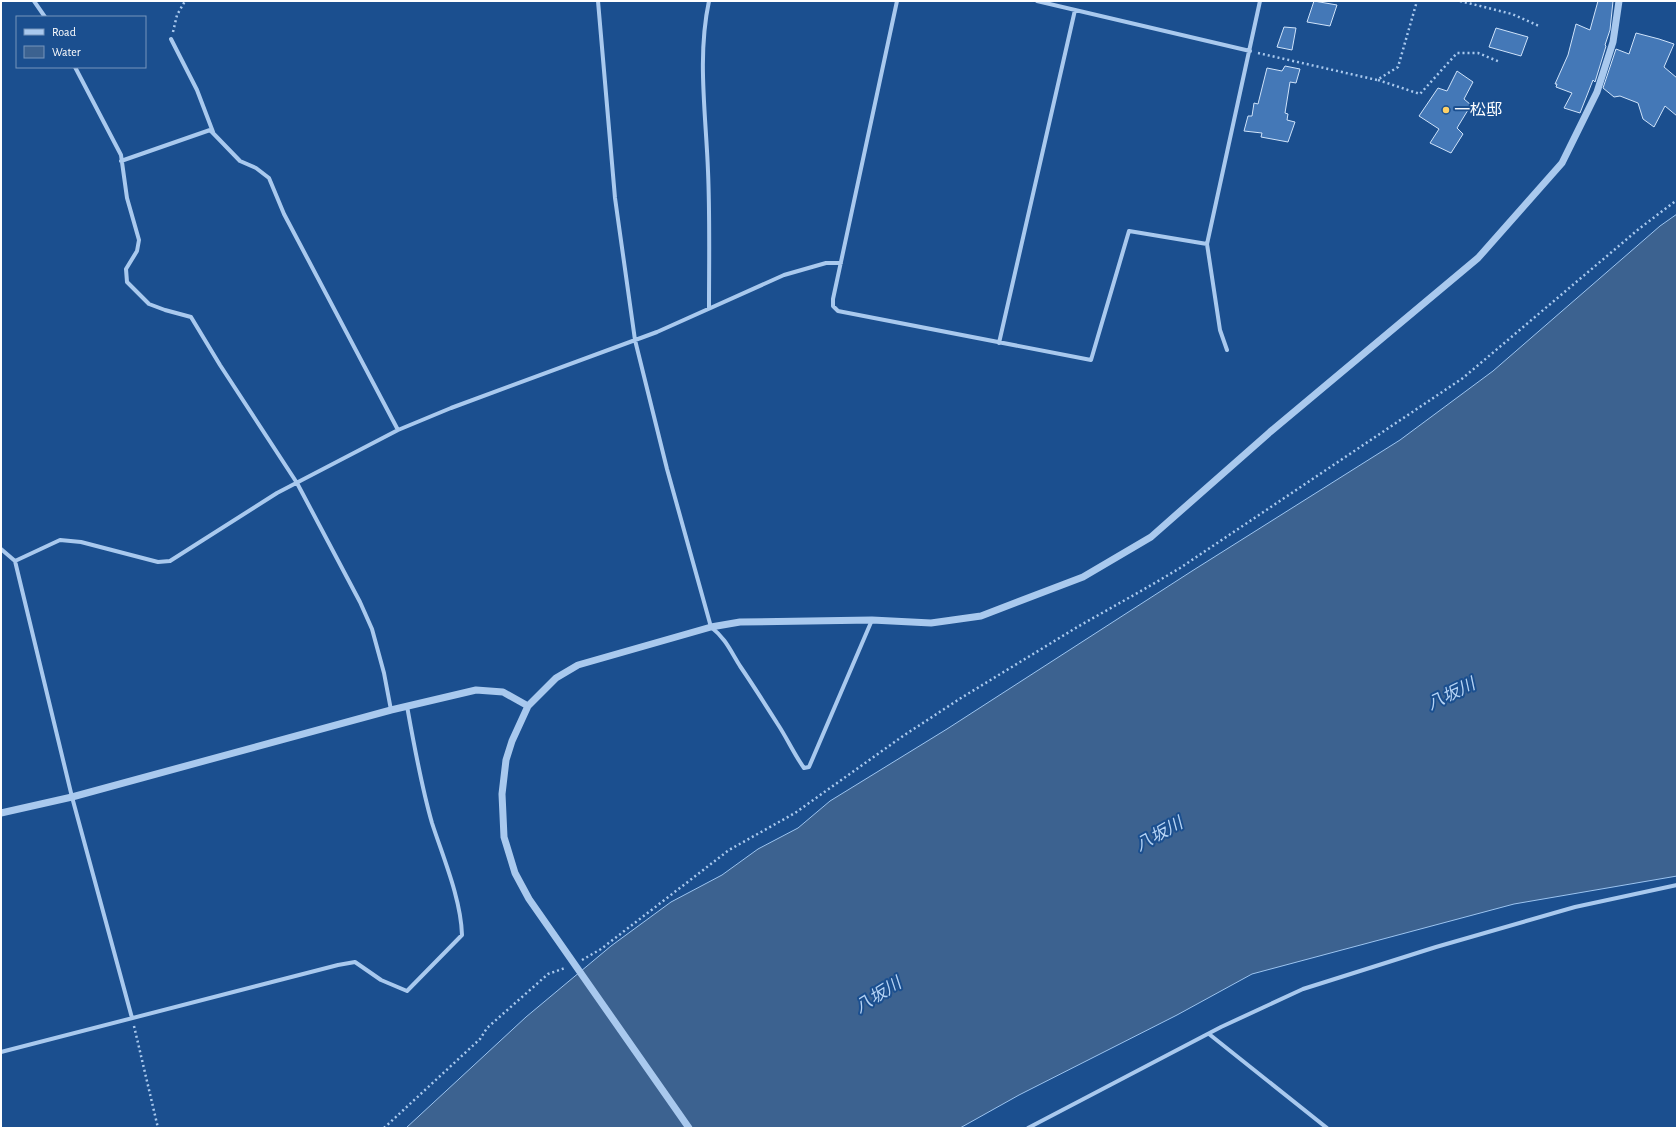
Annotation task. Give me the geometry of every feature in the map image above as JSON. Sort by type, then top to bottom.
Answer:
[{"type":"street","points":[[34,1],[44,16]]},
{"type":"street","points":[[598,1],[615,198],[635,340],[667,469],[710,628],[727,642],[735,658],[804,768],[809,767],[872,620]]},
{"type":"street","points":[[708,1],[703,36],[703,58],[708,173],[709,308]]},
{"type":"street","points":[[897,1],[833,299],[833,306],[838,311],[1091,360],[1129,231],[1207,244]]},
{"type":"street","points":[[1037,1],[1250,51]]},
{"type":"street","points":[[1227,350],[1220,330],[1207,244],[1260,1]]},
{"type":"street","points":[[689,1128],[529,899],[515,873],[504,837],[502,794],[506,760],[512,741],[528,706],[556,678],[578,666],[710,628],[740,622],[872,620],[931,623],[981,616],[1083,577],[1151,537],[1270,432],[1478,258],[1562,163],[1597,92],[1613,42],[1619,1]]},
{"type":"street","points":[[999,343],[1075,10]]},
{"type":"street","points":[[171,39],[197,90],[214,134]]},
{"type":"street","points":[[75,68],[121,155],[127,198],[139,240],[137,251],[126,269],[127,282],[149,304],[191,317],[220,365],[298,483],[360,602],[372,629],[384,673],[391,710]]},
{"type":"street","points":[[121,161],[210,130],[240,161],[256,168],[269,178],[284,214],[398,430]]},
{"type":"street","points":[[14,561],[60,540],[81,542],[158,562],[170,561],[277,493],[398,430],[451,408],[670,326],[784,275],[826,263],[840,263]]},
{"type":"street","points":[[1,549],[14,561],[72,797],[132,1018]]},
{"type":"street","points":[[1,813],[72,797],[391,710],[476,690],[503,692],[528,706]]},
{"type":"street","points":[[1,1052],[338,965],[355,962],[381,980],[407,991],[462,935],[462,918],[432,821],[407,706]]},
{"type":"street","points":[[1028,1128],[1209,1034],[1303,989],[1575,907],[1677,885]]},
{"type":"street","points":[[1209,1034],[1327,1128]]},
{"type":"path","points":[[171,39],[176,15],[185,1]]},
{"type":"path","points":[[1377,80],[1398,67],[1416,1]]},
{"type":"path","points":[[1460,1],[1512,14],[1539,26]]},
{"type":"path","points":[[1250,51],[1377,80],[1420,94],[1456,53],[1478,53],[1500,62]]},
{"type":"path","points":[[384,1128],[480,1039],[487,1028],[548,974],[575,964],[601,949],[729,850],[795,813],[886,748],[961,698],[1078,626],[1180,568],[1463,378],[1640,228],[1677,200]]},
{"type":"path","points":[[132,1018],[158,1128]]},
{"type":"water","name":"八坂川","points":[[1677,214],[1677,876],[1514,904],[1252,974],[1177,1015],[1019,1095],[960,1128],[406,1128],[526,1017],[611,946],[671,902],[722,875],[758,849],[798,828],[830,801],[947,729],[1192,571],[1400,440],[1493,371],[1660,226]]},
{"type":"building","points":[[1314,1],[1337,5],[1330,26],[1307,22]]},
{"type":"building","points":[[1598,1],[1613,1],[1610,30],[1595,82],[1593,80],[1580,113],[1564,108],[1572,93],[1556,87],[1557,84],[1555,84],[1568,55],[1576,24],[1590,30]]},
{"type":"building","points":[[1284,27],[1296,28],[1292,50],[1277,47]]},
{"type":"building","points":[[1496,28],[1528,37],[1521,56],[1489,47]]},
{"type":"building","points":[[1636,33],[1674,44],[1664,67],[1677,78],[1677,116],[1665,106],[1654,127],[1643,119],[1638,103],[1620,96],[1614,97],[1603,88],[1616,49],[1629,54]]},
{"type":"building","points":[[1285,66],[1300,69],[1296,83],[1290,82],[1285,113],[1288,114],[1287,120],[1295,122],[1288,142],[1261,137],[1262,133],[1244,131],[1248,116],[1252,116],[1254,103],[1258,104],[1267,68],[1282,71]]},
{"type":"building","name":"一松邸","points":[[1457,71],[1473,82],[1464,99],[1471,105],[1457,128],[1463,134],[1451,153],[1430,143],[1439,129],[1419,116],[1438,88],[1447,91]]},
{"type":"place","name":"一松邸","points":[[1446,110]]}]
